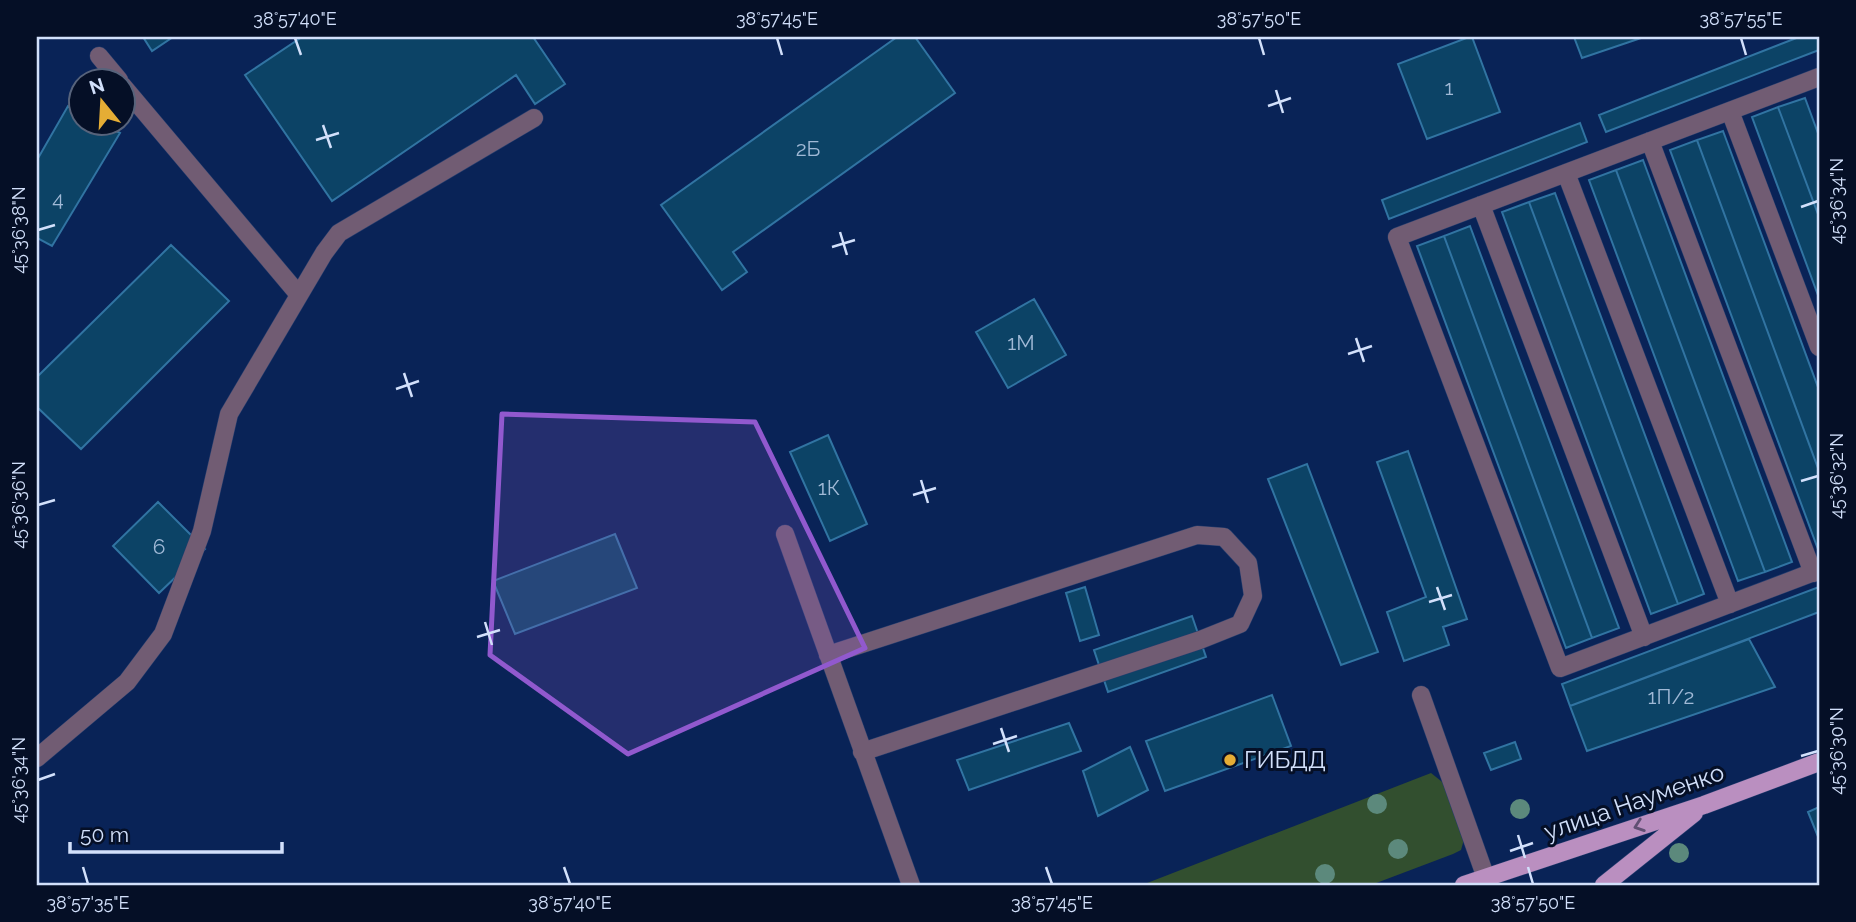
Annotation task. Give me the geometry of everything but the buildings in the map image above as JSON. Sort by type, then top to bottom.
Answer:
[{"type":"main road","name":"улица Науменко","points":[[1464,885],[1703,805],[1819,762]]},
{"type":"main road","points":[[1604,885],[1703,805]]},
{"type":"lane","points":[[99,56],[107,66]]},
{"type":"lane","points":[[1650,141],[1816,572],[1560,668],[1397,237],[1650,141],[1730,111],[1818,81]]},
{"type":"lane","points":[[136,102],[299,295]]},
{"type":"lane","points":[[1730,111],[1819,347]]},
{"type":"lane","points":[[37,758],[127,682],[163,634],[202,531],[229,414],[339,233],[534,118]]},
{"type":"lane","points":[[1566,173],[1730,604]]},
{"type":"lane","points":[[1481,205],[1644,637]]},
{"type":"lane","points":[[785,534],[911,885]]},
{"type":"lane","points":[[828,655],[1197,535],[1224,537],[1248,563],[1253,596],[1240,624],[1188,644],[862,752]]},
{"type":"lane","points":[[1421,695],[1486,878]]},
{"type":"highlighted area","points":[[502,414],[755,422],[865,648],[628,754],[490,655]]},
{"type":"green space","points":[[1431,773],[1446,785],[1465,836],[1461,850],[1453,854],[1371,885],[1142,885]]},
{"type":"place","name":"ГИБДД","points":[[1230,760]]}]
